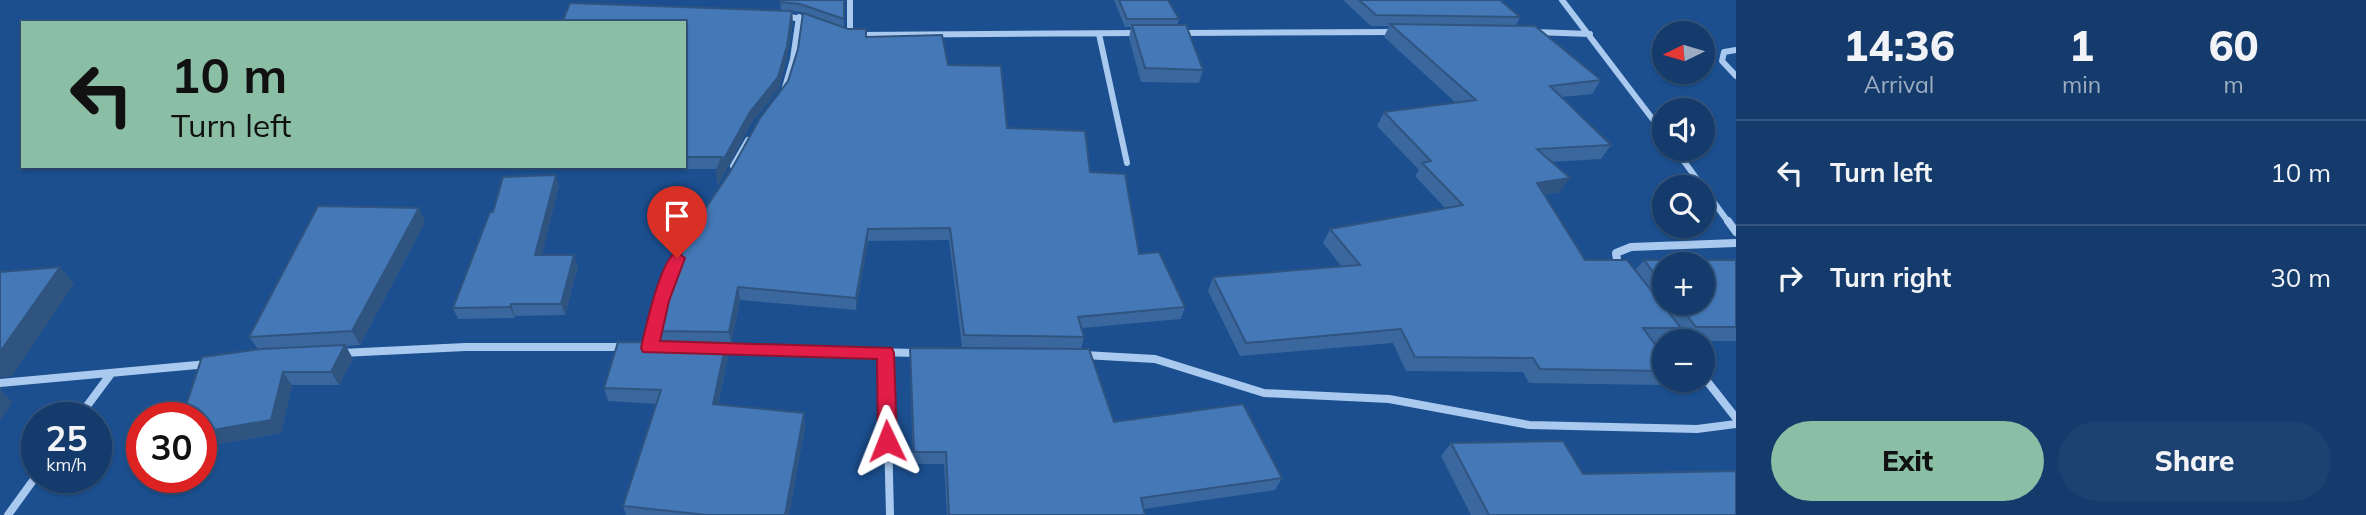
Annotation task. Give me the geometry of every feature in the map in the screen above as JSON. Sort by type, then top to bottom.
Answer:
[{"type":"street","points":[[850,0],[850,35]]},
{"type":"street","points":[[1562,0],[1652,118]]},
{"type":"street","points":[[773,15],[799,17],[825,26]]},
{"type":"street","points":[[777,102],[784,92],[793,59],[799,17]]},
{"type":"street","points":[[838,31],[850,35],[1153,33]]},
{"type":"street","points":[[1180,33],[1405,32]]},
{"type":"street","points":[[1521,32],[1590,34]]},
{"type":"street","points":[[1099,34],[1127,163]]},
{"type":"street","points":[[1736,50],[1724,52],[1722,61],[1736,76]]},
{"type":"street","points":[[732,170],[751,135]]},
{"type":"street","points":[[1684,161],[1736,232]]},
{"type":"street","points":[[650,348],[670,272],[697,223]]},
{"type":"street","points":[[1625,276],[1616,263],[1616,253],[1631,247],[1736,243]]},
{"type":"street","points":[[326,353],[465,347],[663,348]]},
{"type":"street","points":[[705,349],[925,353]]},
{"type":"street","points":[[886,353],[890,515]]},
{"type":"street","points":[[1071,355],[1156,359],[1264,393],[1389,398],[1529,425],[1697,429],[1736,424]]},
{"type":"street","points":[[0,383],[110,375],[220,362]]},
{"type":"street","points":[[90,402],[110,375]]},
{"type":"street","points":[[1715,391],[1736,418]]},
{"type":"street","points":[[8,515],[24,493]]},
{"type":"building","points":[[844,0],[844,19],[800,4],[780,2]]},
{"type":"building","points":[[1119,0],[1168,0],[1179,19],[1127,19]]},
{"type":"building","points":[[1359,0],[1500,0],[1520,17],[1376,15]]},
{"type":"building","points":[[570,3],[792,11],[787,46],[778,77],[750,112],[716,173],[722,157],[686,157],[686,21],[563,21]]},
{"type":"building","points":[[803,13],[848,29],[866,29],[866,37],[942,35],[948,65],[1001,66],[1007,128],[1085,131],[1090,172],[1125,174],[1139,254],[1159,252],[1185,307],[1078,317],[1084,337],[964,335],[950,228],[868,229],[856,298],[738,287],[729,332],[655,331],[667,289],[693,227],[730,172],[760,118],[788,81],[798,49]]},
{"type":"building","points":[[1390,24],[1535,26],[1601,80],[1550,86],[1611,145],[1537,149],[1570,178],[1537,183],[1585,260],[1627,260],[1652,291],[1652,315],[1671,315],[1681,328],[1643,328],[1652,340],[1652,371],[1540,369],[1533,358],[1415,357],[1401,329],[1246,343],[1213,277],[1360,265],[1330,229],[1463,205],[1422,163],[1431,161],[1384,112],[1476,100]]},
{"type":"building","points":[[1132,25],[1186,25],[1203,70],[1145,68]]},
{"type":"building","points":[[556,175],[535,255],[574,255],[561,304],[453,308],[490,212],[493,212],[503,177]]},
{"type":"building","points":[[318,206],[419,208],[352,331],[249,337]]},
{"type":"building","points":[[1644,260],[1652,260],[1652,270]]},
{"type":"building","points":[[1715,260],[1736,260],[1736,327],[1696,327],[1686,315],[1715,315]]},
{"type":"building","points":[[60,267],[0,352],[0,272]]},
{"type":"building","points":[[618,342],[726,343],[713,404],[804,413],[785,515],[707,515],[623,506],[661,390],[604,388]]},
{"type":"building","points":[[345,345],[331,372],[283,372],[271,420],[217,429],[217,402],[187,402],[202,357],[261,349]]},
{"type":"building","points":[[910,348],[1089,349],[1114,422],[1243,404],[1282,478],[1141,498],[1145,515],[949,515],[946,452],[914,452]]},
{"type":"building","points":[[1563,441],[1583,474],[1736,471],[1736,515],[1489,515],[1451,443]]},
{"type":"route","points":[[677,258],[661,301],[650,348],[886,353],[887,441]]}]
